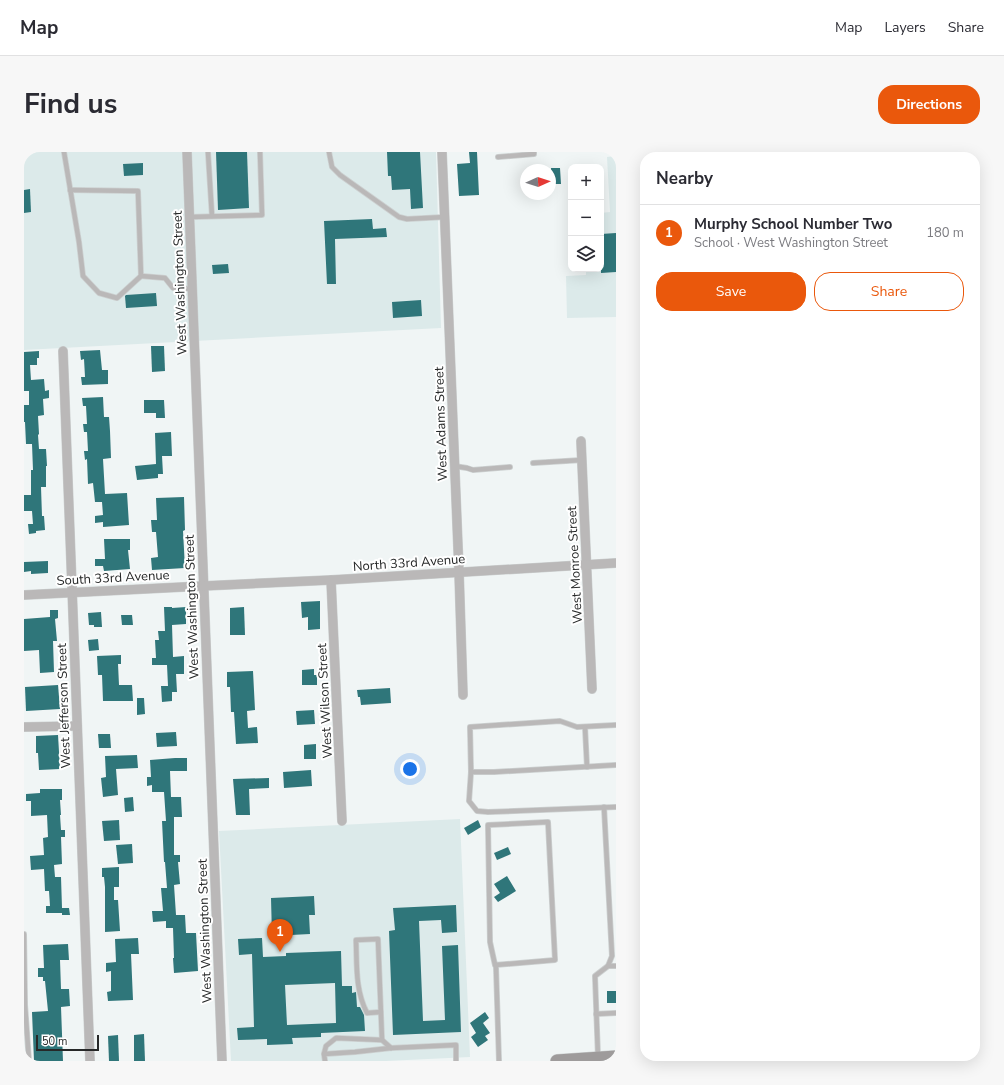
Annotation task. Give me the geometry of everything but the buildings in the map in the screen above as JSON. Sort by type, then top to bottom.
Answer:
[{"type":"street","name":"West Washington Street","points":[[187,152],[222,1061]]},
{"type":"street","name":"West Adams Street","points":[[442,152],[463,695]]},
{"type":"street","name":"West Jefferson Street","points":[[63,351],[90,1061]]},
{"type":"street","name":"West Monroe Street","points":[[581,441],[592,689]]},
{"type":"street","name":"North 33rd Avenue","points":[[204,586],[616,563]]},
{"type":"street","name":"West Wilson Street","points":[[331,580],[342,821]]},
{"type":"street","name":"South 33rd Avenue","points":[[24,595],[204,586]]},
{"type":"street","points":[[24,727],[77,726]]},
{"type":"street","points":[[557,1061],[616,1057]]},
{"type":"lane","points":[[64,152],[83,276],[99,293],[116,298],[141,276],[164,278],[173,288],[192,289]]},
{"type":"lane","points":[[208,152],[212,216]]},
{"type":"lane","points":[[190,217],[262,215],[260,152]]},
{"type":"lane","points":[[329,152],[332,167],[340,175],[399,217],[445,217]]},
{"type":"lane","points":[[498,157],[505,154],[534,154],[534,152]]},
{"type":"lane","points":[[70,190],[138,191],[141,276]]},
{"type":"lane","points":[[533,463],[582,460]]},
{"type":"lane","points":[[454,466],[472,470],[510,467]]},
{"type":"lane","points":[[616,725],[577,727],[560,722],[470,727],[471,772],[469,801],[477,811],[488,812],[616,806]]},
{"type":"lane","points":[[585,727],[587,767]]},
{"type":"lane","points":[[471,772],[616,765]]},
{"type":"lane","points":[[598,1058],[595,976],[608,966],[612,956],[604,807]]},
{"type":"lane","points":[[495,965],[555,960],[548,822],[488,825],[490,942],[495,965],[499,1061]]},
{"type":"lane","points":[[24,934],[29,1061]]},
{"type":"lane","points":[[381,1012],[367,1012],[362,1002],[357,982],[356,940],[378,939],[381,1012],[382,1040]]},
{"type":"lane","points":[[608,966],[616,966]]},
{"type":"lane","points":[[596,1014],[616,1013]]},
{"type":"lane","points":[[325,1061],[324,1054],[326,1046],[336,1038],[382,1040],[391,1048]]},
{"type":"lane","points":[[324,1054],[391,1048],[456,1045],[456,1061]]},
{"type":"shaded area","points":[[24,152],[436,152],[441,328],[24,350]]},
{"type":"shaded area","points":[[616,156],[616,317],[567,318],[566,276],[586,275],[586,272],[604,272],[604,213],[610,212],[607,157]]},
{"type":"shaded area","points":[[460,819],[470,1057],[386,1061],[231,1061],[219,831]]},
{"type":"place","name":"Murphy School Number Two","points":[[280,952]]}]
